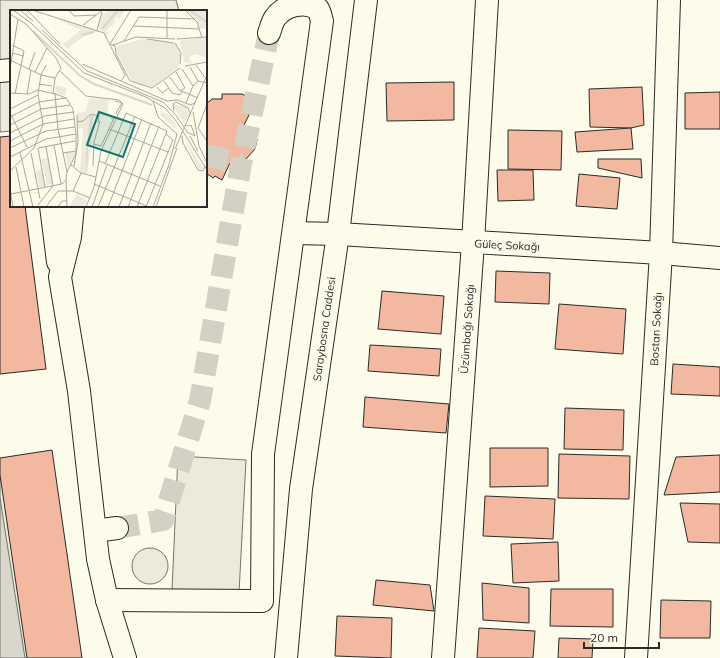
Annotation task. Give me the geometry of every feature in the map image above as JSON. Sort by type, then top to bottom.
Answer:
[{"type":"street","name":"Saraybosna Caddesi","points":[[286,658],[301,488],[338,234],[366,0]]},
{"type":"street","name":"Üzümbağı Sokağı","points":[[443,658],[473,243],[487,0]]},
{"type":"street","name":"Bostan Sokağı","points":[[636,658],[661,253],[669,0]]},
{"type":"street","points":[[107,600],[262,600],[263,454],[322,21],[318,10],[309,4],[299,3],[287,6],[275,18],[269,33]]},
{"type":"street","points":[[0,71],[10,70]]},
{"type":"street","points":[[51,207],[60,277],[79,391],[98,559],[107,600],[125,658]]},
{"type":"street","points":[[60,277],[70,237],[73,207]]},
{"type":"street","name":"Güleç Sokağı","points":[[294,233],[338,234],[661,253],[720,258]]},
{"type":"street","points":[[94,531],[118,528]]},
{"type":"shaded area","points":[[0,0],[176,0],[179,10],[10,10],[10,131],[0,132]]},
{"type":"shaded area","points":[[178,456],[246,460],[239,593],[172,590]]},
{"type":"shaded area","points":[[0,465],[31,658],[0,658]]},
{"type":"shaded area","points":[[0,498],[25,658],[0,658]]},
{"type":"shaded area","points":[[154,548],[163,553],[167,559],[167,573],[163,579],[154,584],[146,584],[137,579],[133,573],[132,562],[137,553],[143,549]]},
{"type":"building","points":[[454,82],[454,120],[387,121],[386,83]]},
{"type":"building","points":[[642,87],[644,125],[631,128],[590,127],[589,89]]},
{"type":"building","points":[[720,92],[720,129],[685,129],[685,93]]},
{"type":"building","points":[[222,94],[242,94],[250,98],[246,105],[252,109],[243,127],[255,133],[257,140],[255,149],[246,159],[236,165],[230,163],[222,180],[215,176],[213,178],[207,174],[207,103],[212,99],[222,99]]},
{"type":"building","points":[[631,128],[633,149],[577,152],[575,132]]},
{"type":"building","points":[[508,130],[562,131],[561,170],[508,169]]},
{"type":"building","points":[[10,136],[10,207],[25,207],[46,369],[0,374],[0,137]]},
{"type":"building","points":[[598,159],[641,159],[642,178],[598,168]]},
{"type":"building","points":[[497,170],[533,170],[534,200],[498,201]]},
{"type":"building","points":[[579,174],[620,178],[617,209],[576,206]]},
{"type":"building","points":[[496,271],[550,273],[549,304],[495,302]]},
{"type":"building","points":[[382,291],[444,296],[441,334],[378,329]]},
{"type":"building","points":[[559,304],[626,309],[623,354],[555,349]]},
{"type":"building","points":[[370,345],[441,349],[439,376],[368,371]]},
{"type":"building","points":[[673,364],[720,367],[720,396],[671,394]]},
{"type":"building","points":[[365,397],[449,404],[446,433],[363,427]]},
{"type":"building","points":[[565,408],[624,410],[623,450],[564,449]]},
{"type":"building","points":[[490,448],[548,448],[548,486],[490,487]]},
{"type":"building","points":[[52,450],[82,658],[27,658],[0,475],[0,458]]},
{"type":"building","points":[[559,454],[630,456],[629,499],[558,498]]},
{"type":"building","points":[[720,455],[720,492],[664,495],[676,457]]},
{"type":"building","points":[[485,496],[555,499],[553,539],[483,536]]},
{"type":"building","points":[[680,503],[720,504],[720,543],[688,542]]},
{"type":"building","points":[[558,542],[559,581],[513,583],[511,544]]},
{"type":"building","points":[[376,580],[430,585],[434,611],[373,605]]},
{"type":"building","points":[[482,583],[529,588],[529,623],[483,620]]},
{"type":"building","points":[[551,589],[613,589],[613,627],[550,626]]},
{"type":"building","points":[[661,600],[711,601],[710,638],[660,638]]},
{"type":"building","points":[[337,616],[392,618],[391,658],[335,656]]},
{"type":"building","points":[[479,628],[535,631],[533,658],[477,658]]},
{"type":"building","points":[[559,638],[593,639],[592,658],[558,658]]},
{"type":"tunnel","points":[[117,528],[163,520],[200,401],[241,164],[269,33]]},
{"type":"tunnel","points":[[207,155],[241,164]]}]
